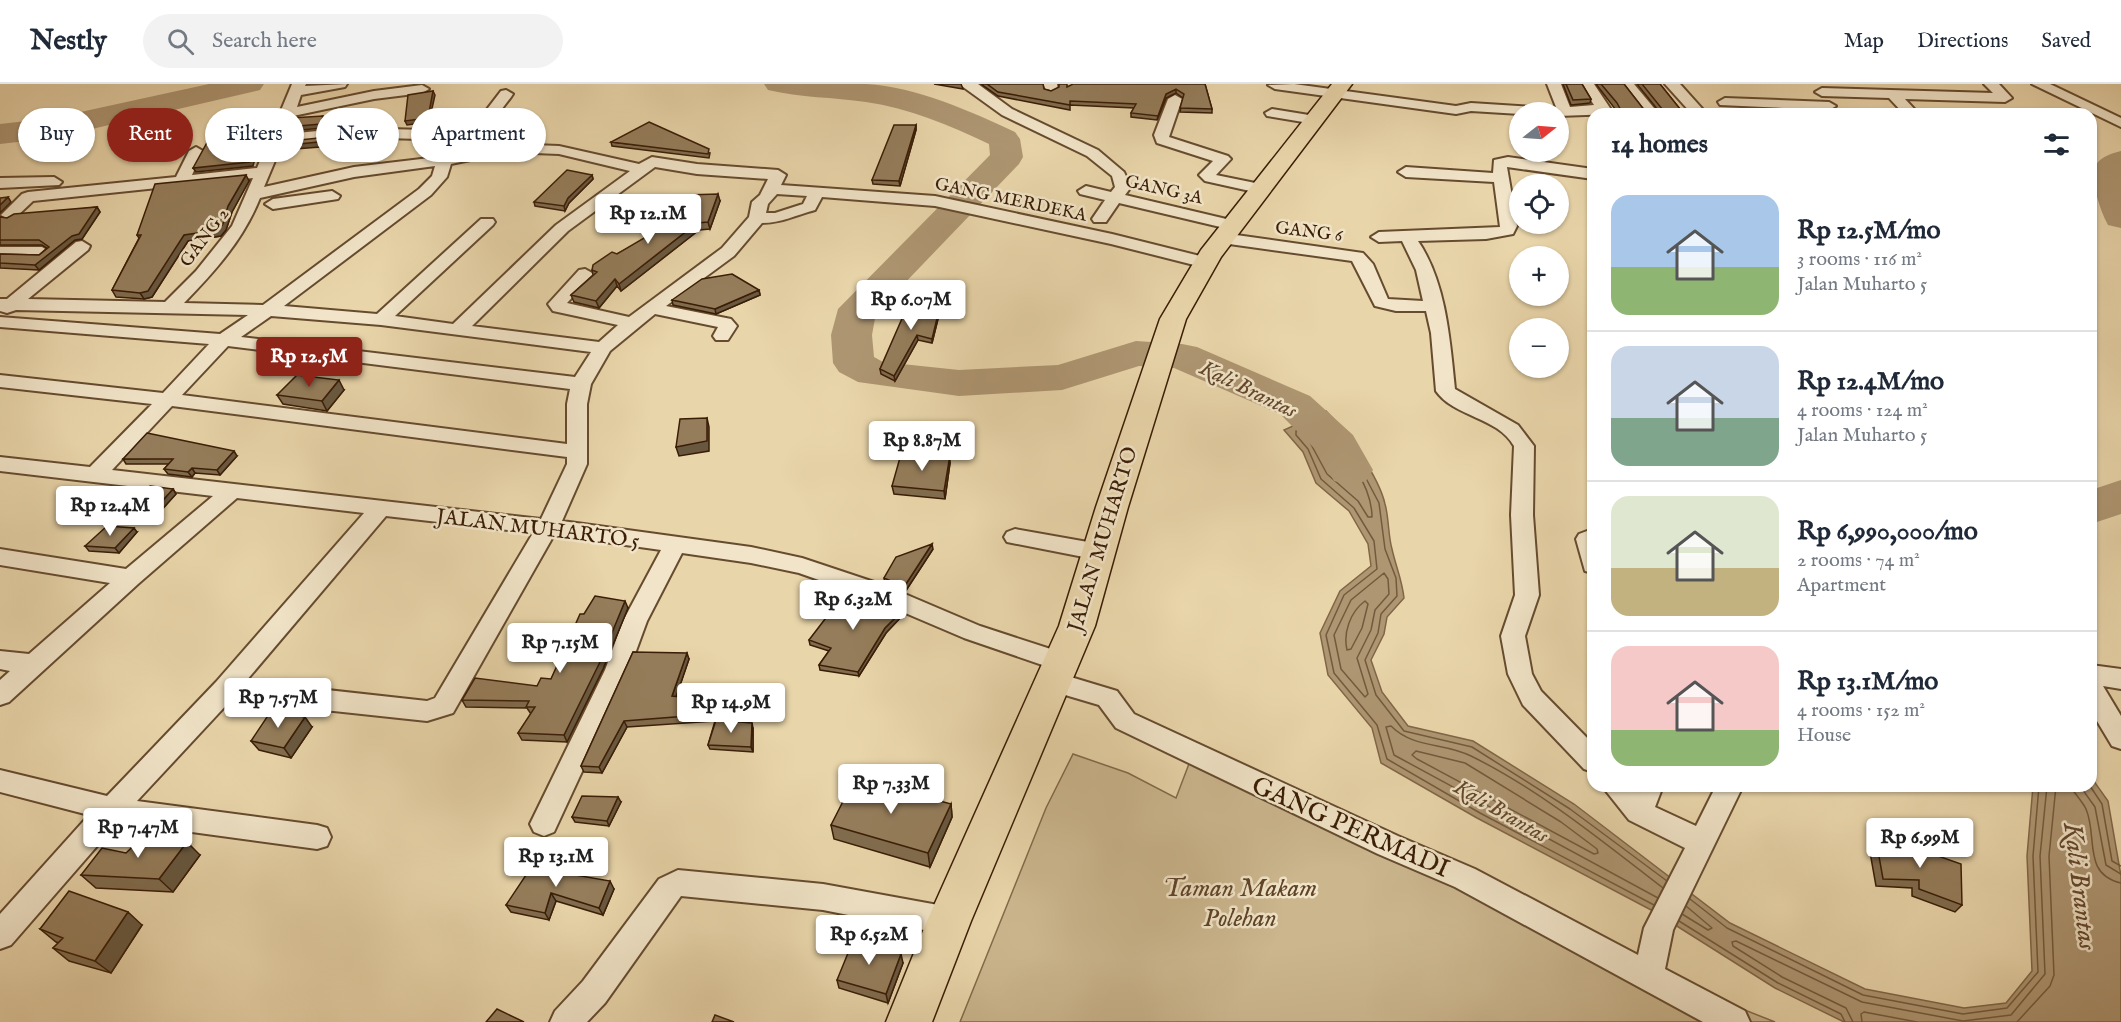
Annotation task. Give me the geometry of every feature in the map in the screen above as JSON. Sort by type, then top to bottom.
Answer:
[{"type":"main road","name":"JALAN MUHARTO","points":[[909,1022],[949,921],[1077,626],[1138,423],[1173,319],[1187,289],[1259,188],[1337,91]]},
{"type":"street","points":[[298,88],[340,84]]},
{"type":"street","points":[[966,84],[978,87],[1006,112],[1096,153],[1120,176],[1123,187],[1100,219]]},
{"type":"street","points":[[1554,84],[1561,102]]},
{"type":"street","points":[[1587,84],[1604,108]]},
{"type":"street","points":[[1627,84],[1647,108]]},
{"type":"street","points":[[1672,84],[1694,108]]},
{"type":"street","points":[[1991,84],[2012,108]]},
{"type":"street","points":[[2039,84],[2089,108]]},
{"type":"street","points":[[1275,85],[1337,91],[1456,110],[1471,107],[1509,109]]},
{"type":"street","name":"GANG 2","points":[[289,108],[298,88]]},
{"type":"street","points":[[304,109],[374,95],[422,89]]},
{"type":"street","points":[[495,108],[506,94]]},
{"type":"street","points":[[1725,102],[1892,94],[2005,98]]},
{"type":"street","points":[[1892,94],[1906,108]]},
{"type":"street","points":[[1174,99],[1161,135],[1162,140],[1222,159],[1207,175],[1210,178],[1259,188]]},
{"type":"street","points":[[1569,110],[1587,111]]},
{"type":"street","points":[[2097,112],[2121,123]]},
{"type":"street","points":[[1272,113],[1315,120]]},
{"type":"street","points":[[304,135],[380,132],[411,133]]},
{"type":"street","name":"GANG MERDEKA","points":[[546,149],[646,166],[776,176],[817,193],[935,201],[986,210],[1206,263]]},
{"type":"street","points":[[181,182],[196,151]]},
{"type":"street","points":[[458,329],[562,228],[665,152]]},
{"type":"street","name":"GANG 2","points":[[170,307],[234,237],[268,162]]},
{"type":"street","name":"GANG MERDEKA","points":[[255,194],[354,172],[429,162]]},
{"type":"street","points":[[96,474],[224,340],[425,192],[439,177],[443,162]]},
{"type":"street","points":[[1560,162],[1561,168]]},
{"type":"street","points":[[1379,237],[1486,234],[1507,231],[1509,226],[1499,163],[1561,168],[1587,173]]},
{"type":"street","points":[[9,215],[28,197],[264,172]]},
{"type":"street","points":[[1406,172],[1501,178]]},
{"type":"street","points":[[225,688],[427,711],[440,709],[451,695],[548,527],[577,464],[579,452],[577,404],[581,384],[603,348],[650,308],[728,252],[758,218],[760,202],[767,198],[776,176]]},
{"type":"street","points":[[0,183],[73,181]]},
{"type":"street","name":"GANG 3A","points":[[1086,191],[1228,232]]},
{"type":"street","points":[[758,218],[779,218],[788,212],[809,207],[817,193]]},
{"type":"street","points":[[248,210],[332,196]]},
{"type":"street","points":[[381,320],[487,222]]},
{"type":"street","name":"GANG 6","points":[[1228,232],[1293,250],[1355,257],[1364,264],[1379,300],[1383,304],[1433,306]]},
{"type":"street","points":[[1407,236],[1419,254],[1440,333],[1446,392],[1519,435],[1524,446],[1522,515],[1527,595],[1513,636],[1520,674],[1532,698],[1587,755]]},
{"type":"street","points":[[4,307],[82,246]]},
{"type":"street","points":[[0,252],[42,252]]},
{"type":"street","points":[[585,274],[558,301],[559,307],[632,322]]},
{"type":"street","points":[[4,307],[170,307],[267,310],[381,320],[603,348]]},
{"type":"street","points":[[650,308],[725,323],[728,326],[722,336]]},
{"type":"street","points":[[0,322],[224,340],[581,384]]},
{"type":"street","points":[[0,381],[166,399],[579,452]]},
{"type":"street","name":"JALAN MUHARTO 5","points":[[0,464],[235,489],[380,509],[548,527],[751,555],[802,566],[878,592],[972,632],[1057,672]]},
{"type":"street","points":[[0,695],[130,578],[235,489]]},
{"type":"street","points":[[0,935],[112,809],[225,688],[380,509]]},
{"type":"street","points":[[1015,537],[1098,552]]},
{"type":"street","points":[[544,824],[617,670],[635,621],[675,546]]},
{"type":"street","points":[[0,557],[130,578]]},
{"type":"street","points":[[0,660],[32,664]]},
{"type":"street","name":"GANG PERMADI","points":[[1057,672],[1108,698],[1125,721],[1388,845],[1465,878],[1734,1022]]},
{"type":"street","points":[[2097,676],[2121,679]]},
{"type":"street","points":[[2097,699],[2121,738]]},
{"type":"street","points":[[0,781],[112,809],[316,837]]},
{"type":"street","points":[[1621,792],[1639,812],[1701,842]]},
{"type":"street","points":[[1639,812],[1647,792]]},
{"type":"street","points":[[1648,976],[1659,928],[1727,792]]},
{"type":"street","points":[[566,1022],[594,992],[665,894],[678,883],[823,897],[949,921]]},
{"type":"green space","name":"Taman Makam Polehan","points":[[1195,748],[1579,944],[1775,1022],[960,1022],[1046,808],[1073,754],[1128,773],[1176,798]]},
{"type":"water","points":[[1326,411],[1361,454],[1382,493],[1404,598],[1387,617],[1384,634],[1371,660],[1382,692],[1408,726],[1473,741],[1574,804],[1730,923],[1865,989],[1964,1008],[2006,1003],[2032,971],[2027,856],[2032,792],[2097,792],[2097,785],[2108,801],[2121,876],[2121,1022],[1844,1022],[1775,988],[1653,911],[1477,818],[1381,763],[1372,728],[1328,675],[1320,633],[1340,591],[1371,566],[1368,544],[1349,511],[1316,483],[1303,452],[1284,430]]},
{"type":"building","points":[[987,84],[1043,84],[1044,89],[1051,91],[1059,87],[1059,84],[1067,84],[1067,87],[1073,84],[1205,84],[1212,109],[1180,108],[1184,94],[1176,89],[1166,94],[1158,116],[1131,113],[1136,104],[1070,101],[1070,105],[998,92]]},
{"type":"building","points":[[1566,84],[1582,84],[1591,99],[1573,100]]},
{"type":"building","points":[[1601,84],[1624,84],[1643,108],[1620,108]]},
{"type":"building","points":[[1642,84],[1660,84],[1679,108],[1661,108]]},
{"type":"building","points":[[433,91],[430,108],[411,108],[411,120],[405,121],[408,95]]},
{"type":"building","points":[[316,116],[316,124],[304,126],[304,117]]},
{"type":"building","points":[[649,122],[709,149],[708,154],[611,142]]},
{"type":"building","points":[[894,125],[916,125],[899,181],[872,180]]},
{"type":"building","points":[[316,138],[316,142],[304,143],[304,140]]},
{"type":"building","points":[[205,146],[205,162],[250,162],[193,168]]},
{"type":"building","points":[[567,170],[592,175],[568,198],[564,206],[534,202]]},
{"type":"building","points":[[246,175],[228,206],[223,224],[218,230],[184,235],[148,291],[140,293],[112,290],[141,235],[137,235],[155,184]]},
{"type":"building","points":[[718,194],[708,222],[697,223],[619,284],[615,279],[596,301],[571,295],[597,272],[592,270],[593,265],[612,252],[617,254],[646,237],[685,195]]},
{"type":"building","points":[[8,197],[0,205],[0,198]]},
{"type":"building","points":[[97,207],[79,234],[72,236],[35,265],[0,263],[0,254],[39,255],[49,247],[39,240],[0,240],[0,217]]},
{"type":"building","points":[[732,274],[759,290],[715,309],[672,300],[702,279]]},
{"type":"building","points":[[911,298],[941,302],[932,339],[917,335],[894,376],[880,369]]},
{"type":"building","points":[[297,375],[339,380],[322,401],[277,395]]},
{"type":"building","points":[[707,418],[707,441],[676,447],[680,419]]},
{"type":"building","points":[[147,433],[234,451],[217,470],[192,468],[188,472],[164,469],[173,459],[123,459]]},
{"type":"building","points":[[901,454],[950,455],[944,491],[892,486]]},
{"type":"building","points":[[150,486],[173,489],[154,510],[140,499]]},
{"type":"building","points":[[107,526],[134,528],[115,548],[85,546]]},
{"type":"building","points":[[932,544],[904,587],[884,578],[896,557]]},
{"type":"building","points":[[845,593],[872,602],[874,598],[903,610],[885,628],[858,672],[819,665],[831,648],[809,640]]},
{"type":"building","points":[[595,596],[625,601],[600,662],[564,735],[518,733],[535,707],[526,707],[529,701],[462,700],[475,678],[537,686],[541,678],[551,679],[580,614],[584,614]]},
{"type":"building","points":[[633,652],[687,653],[672,696],[726,701],[726,713],[624,721],[599,767],[581,766]]},
{"type":"building","points":[[271,711],[305,717],[284,748],[251,741]]},
{"type":"building","points":[[716,720],[752,723],[751,747],[708,745]]},
{"type":"building","points":[[855,778],[951,804],[928,853],[831,825]]},
{"type":"building","points":[[582,796],[618,797],[607,821],[572,817]]},
{"type":"building","points":[[148,832],[187,842],[159,879],[81,875],[102,848],[126,853]]},
{"type":"building","points":[[1875,834],[1900,840],[1901,843],[1961,864],[1962,905],[1919,889],[1919,880],[1883,879]]},
{"type":"building","points":[[562,862],[558,872],[610,881],[599,908],[551,893],[545,913],[506,905],[534,863]]},
{"type":"building","points":[[69,891],[128,912],[95,961],[53,948],[63,938],[40,929]]},
{"type":"building","points":[[855,936],[901,954],[886,994],[837,980]]},
{"type":"building","points":[[497,1009],[524,1022],[486,1022]]},
{"type":"building","points":[[715,1015],[734,1022],[712,1022]]},
{"type":"waterway","name":"Kali Brantas","points":[[0,134],[53,128],[249,84]]},
{"type":"waterway","name":"Kali Brantas","points":[[779,84],[867,93],[903,100],[954,117],[1004,139],[1007,157],[858,309],[853,322],[852,335],[854,363],[873,373],[959,383],[1062,377],[1136,353],[1182,356],[1295,405],[1337,445],[1350,470]]},
{"type":"waterway","name":"Kali Brantas","points":[[2121,161],[2106,174],[2121,217]]},
{"type":"waterway","name":"Kali Brantas","points":[[2097,506],[2121,496]]}]
